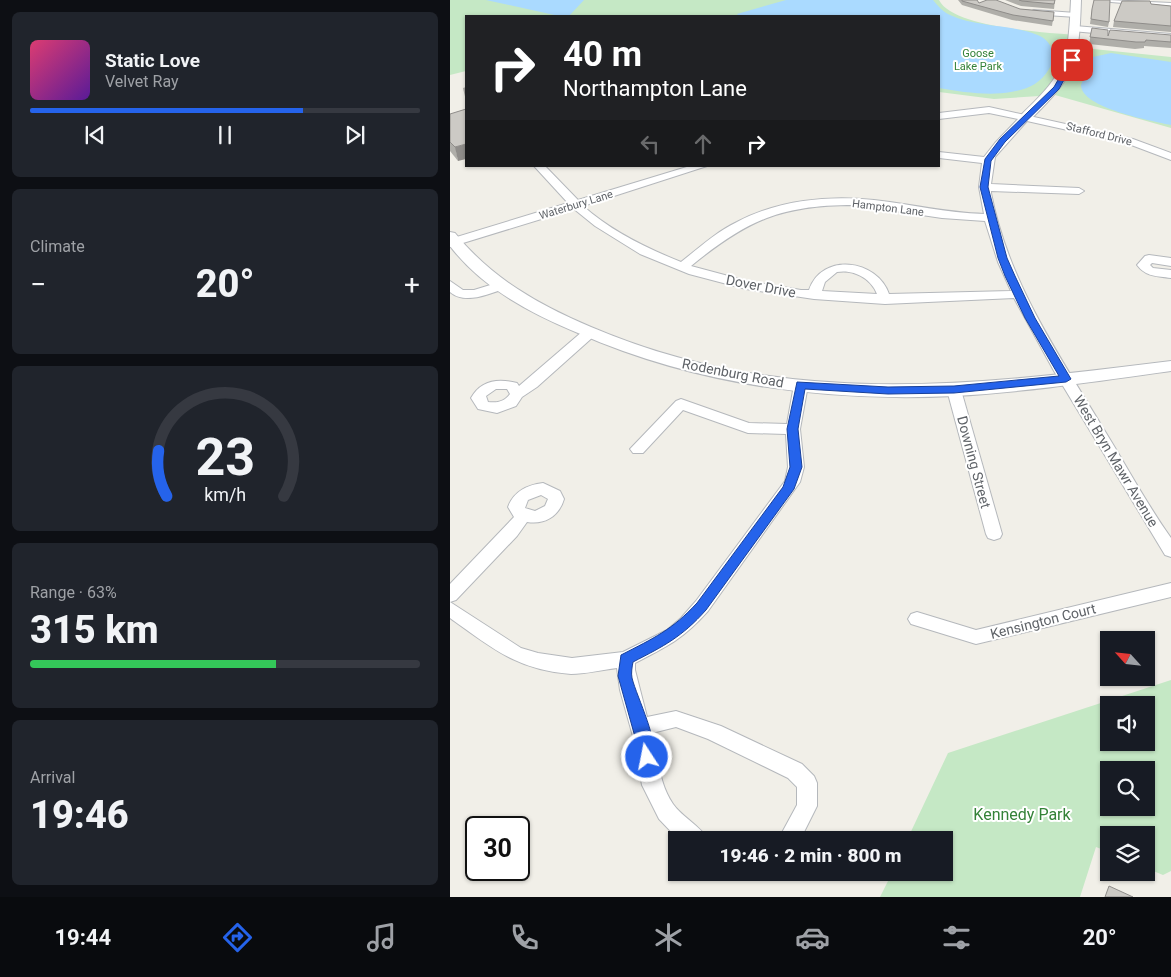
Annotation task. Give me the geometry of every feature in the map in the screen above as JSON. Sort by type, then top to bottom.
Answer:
[{"type":"street","name":"West Bryn Mawr Avenue","points":[[1076,0],[1072,60],[1066,74],[1056,88],[1002,141],[988,161],[984,187],[1002,258],[1018,294],[1066,379],[1171,551]]},
{"type":"street","points":[[1111,0],[1170,3]]},
{"type":"street","points":[[1028,12],[1076,15]]},
{"type":"street","points":[[1075,29],[1171,37]]},
{"type":"street","name":"Stafford Drive","points":[[940,116],[989,110],[1129,141],[1171,157]]},
{"type":"street","points":[[940,155],[988,161]]},
{"type":"street","name":"Dover Drive","points":[[540,167],[575,205],[600,225],[623,239],[682,267],[741,283],[793,294],[885,300],[931,300],[1018,294]]},
{"type":"street","name":"Waterbury Lane","points":[[451,240],[575,205],[689,168]]},
{"type":"street","points":[[984,187],[1079,191]]},
{"type":"street","name":"Hampton Lane","points":[[682,267],[722,236],[742,224],[766,214],[804,205],[870,203],[940,215],[991,218]]},
{"type":"street","name":"Rodenburg Road","points":[[451,240],[500,286],[546,313],[588,334],[648,354],[697,367],[801,385],[888,391],[954,390],[1171,366]]},
{"type":"street","points":[[1171,262],[1149,259],[1143,265],[1149,271],[1171,274]]},
{"type":"street","points":[[814,295],[819,281],[824,275],[834,270],[846,268],[862,271],[871,277],[880,286],[885,300]]},
{"type":"street","points":[[450,285],[460,294],[475,294],[500,286]]},
{"type":"street","points":[[517,394],[532,384],[588,334]]},
{"type":"street","points":[[450,609],[515,654],[572,666],[626,659],[673,635],[702,606],[788,489],[796,467],[793,429],[801,385]]},
{"type":"street","name":"Downing Street","points":[[954,390],[994,534]]},
{"type":"street","points":[[638,449],[681,404],[748,428],[793,429]]},
{"type":"street","points":[[450,595],[511,532],[523,516]]},
{"type":"street","name":"Kensington Court","points":[[917,618],[976,637],[1171,590]]},
{"type":"street","points":[[626,659],[625,676],[644,740],[649,774],[665,812],[682,831]]},
{"type":"street","points":[[640,727],[676,719],[714,732],[795,771],[807,783],[806,806],[794,831]]},
{"type":"green space","name":"Goose Lake Park","points":[[450,0],[939,0],[948,9],[962,17],[980,23],[1022,30],[1075,35],[1074,47],[1171,57],[1171,128],[1055,95],[994,99],[940,92],[940,15],[465,15],[465,71],[450,75]]},
{"type":"green space","name":"Kennedy Park","points":[[1171,680],[1171,871],[1163,875],[1155,872],[1155,826],[1100,826],[1100,849],[1096,847],[1080,897],[880,897],[888,881],[953,881],[953,831],[911,831],[948,753],[1100,703],[1100,751],[1155,751],[1155,696],[1122,696]]},
{"type":"water","points":[[486,0],[584,0],[570,15],[554,15]]},
{"type":"water","points":[[786,0],[933,0],[945,12],[961,19],[1019,29],[1040,36],[1048,42],[1053,55],[1049,69],[1033,85],[1017,91],[1002,93],[966,92],[940,88],[940,15],[737,14]]},
{"type":"water","points":[[1111,53],[1171,62],[1171,125],[1104,107],[1084,93],[1081,85],[1093,57]]},
{"type":"building","points":[[962,0],[977,0],[979,3],[987,0],[996,0],[1020,9],[1054,12],[1053,21],[1013,15]]},
{"type":"building","points":[[1019,0],[1055,0],[1054,4]]},
{"type":"building","points":[[1094,0],[1110,0],[1109,22],[1091,19]]},
{"type":"building","points":[[1122,1],[1150,1],[1151,4],[1171,6],[1171,26],[1114,21]]},
{"type":"building","points":[[1092,28],[1108,30],[1108,36],[1110,30],[1171,35],[1171,42],[1146,40],[1145,42],[1136,42],[1090,37]]},
{"type":"building","points":[[465,109],[465,144],[455,147],[450,142],[450,114]]},
{"type":"building","points":[[1109,886],[1133,897],[1105,897]]},
{"type":"route","points":[[647,757],[644,740],[632,706],[625,676],[626,659],[673,635],[687,623],[702,606],[788,489],[796,467],[793,429],[801,385],[888,391],[954,390],[1066,379],[1030,318],[1002,258],[984,187],[988,161],[1002,141],[1056,88],[1066,74],[1072,60]]}]
